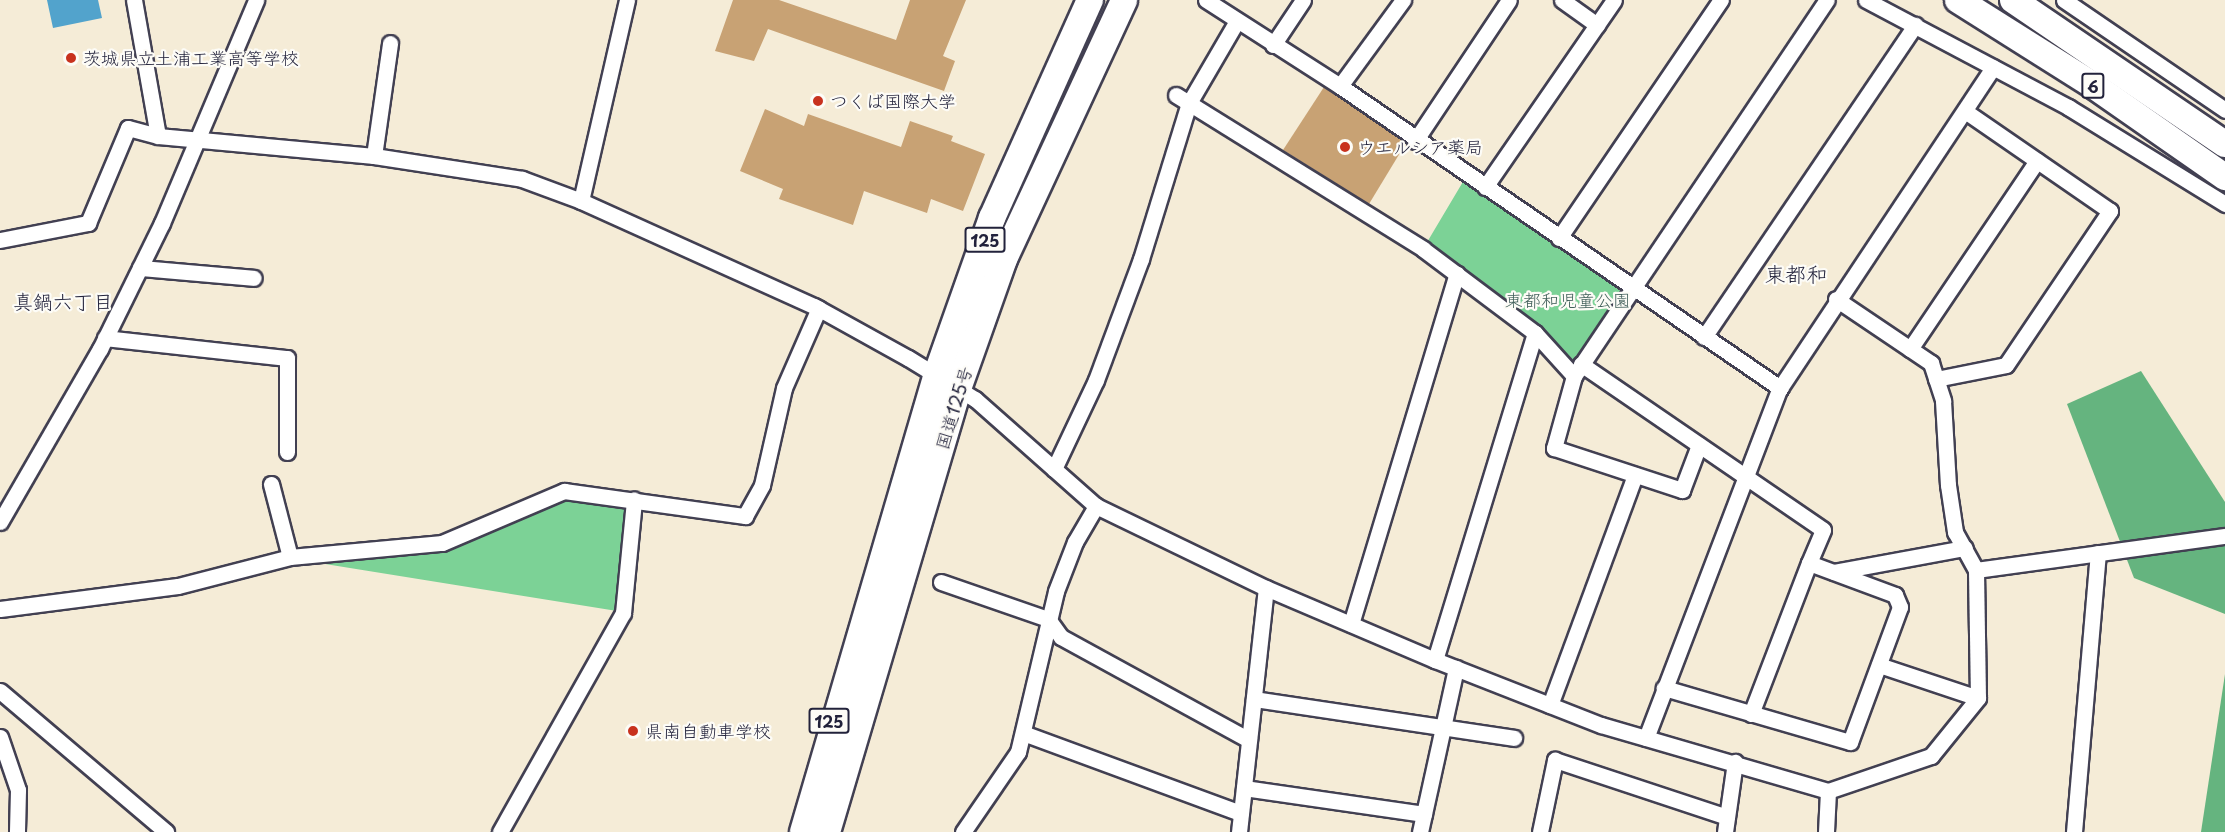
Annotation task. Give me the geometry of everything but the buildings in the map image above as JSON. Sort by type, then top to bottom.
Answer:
[{"type":"highway","name":"国道125号","points":[[803,832],[936,376],[992,218],[1090,0]]},
{"type":"highway","name":"国道125号","points":[[827,832],[958,389],[1004,259],[1124,0]]},
{"type":"highway","name":"6","points":[[1958,0],[2093,85],[2225,177]]},
{"type":"highway","name":"6","points":[[2013,0],[2225,144]]},
{"type":"highway","name":"125","points":[[789,832],[868,609]]},
{"type":"highway","name":"125","points":[[840,832],[887,633]]},
{"type":"street","points":[[134,0],[158,136]]},
{"type":"street","points":[[0,522],[105,338],[140,268],[256,0]]},
{"type":"street","points":[[581,201],[627,0]]},
{"type":"street","points":[[1206,0],[1340,86],[1415,141],[1780,388]]},
{"type":"street","points":[[1273,45],[1303,0]]},
{"type":"street","points":[[1340,86],[1403,0]]},
{"type":"street","points":[[1415,141],[1509,0]]},
{"type":"street","points":[[1562,0],[1597,25]]},
{"type":"street","points":[[1485,188],[1614,0]]},
{"type":"street","points":[[1559,238],[1721,0]]},
{"type":"street","points":[[1699,445],[1682,490],[1554,448],[1578,370],[1827,0]]},
{"type":"street","points":[[1866,0],[2068,107],[2225,204]]},
{"type":"street","points":[[2064,0],[2225,110]]},
{"type":"street","points":[[1054,469],[1096,380],[1132,281],[1182,99],[1237,21]]},
{"type":"street","points":[[1704,337],[1915,26]]},
{"type":"street","points":[[374,156],[390,43]]},
{"type":"street","points":[[1646,738],[1744,476],[1780,388],[1836,299],[1993,67]]},
{"type":"street","points":[[1182,99],[1457,274],[1535,333],[1578,370],[1699,445],[1823,530],[1751,714]]},
{"type":"street","points":[[1936,379],[2006,365],[2110,211],[1965,111]]},
{"type":"street","points":[[0,240],[88,223],[128,128],[158,136],[195,141],[374,156],[522,180],[581,201],[819,308],[975,399],[1096,506],[1266,588],[1434,660],[1550,705],[1646,738],[1735,762],[1828,791],[1931,756],[1978,698],[1976,570],[1955,532],[1948,485],[1943,401],[1936,379],[1930,363],[1836,299]]},
{"type":"street","points":[[1910,349],[2037,161]]},
{"type":"street","points":[[140,268],[254,278]]},
{"type":"street","points":[[1351,624],[1457,274]]},
{"type":"street","points":[[0,609],[178,586],[290,557],[442,543],[564,491],[745,516],[762,485],[784,388],[819,308]]},
{"type":"street","points":[[1434,660],[1535,333]]},
{"type":"street","points":[[105,338],[287,358],[287,452]]},
{"type":"street","points":[[1550,705],[1635,475]]},
{"type":"street","points":[[271,484],[290,557]]},
{"type":"street","points":[[500,832],[622,613],[634,500]]},
{"type":"street","points":[[963,832],[1011,763],[1023,733],[1048,620],[1076,542],[1096,506]]},
{"type":"street","points":[[1976,570],[2225,536]]},
{"type":"street","points":[[1834,572],[1965,548]]},
{"type":"street","points":[[2074,832],[2098,553]]},
{"type":"street","points":[[1664,688],[1850,742],[1900,607],[1895,595],[1809,563]]},
{"type":"street","points":[[941,582],[1048,620],[1061,637],[1249,740]]},
{"type":"street","points":[[1239,832],[1266,588]]},
{"type":"street","points":[[1879,665],[1978,698]]},
{"type":"street","points":[[1420,832],[1456,668]]},
{"type":"street","points":[[0,691],[166,832]]},
{"type":"street","points":[[1254,699],[1514,738]]},
{"type":"street","points":[[1023,733],[1241,813]]},
{"type":"street","points":[[0,737],[18,790],[17,832]]},
{"type":"street","points":[[1540,832],[1555,760],[1726,824],[1735,762]]},
{"type":"street","points":[[1244,788],[1424,814]]},
{"type":"street","points":[[1826,832],[1828,791]]},
{"type":"green space","name":"東都和児童公園","points":[[1467,175],[1632,288],[1574,376],[1535,333],[1423,249]]},
{"type":"green space","points":[[2141,371],[2225,502],[2225,614],[2134,578],[2067,404]]},
{"type":"green space","points":[[566,496],[630,504],[617,611],[294,559],[443,549]]},
{"type":"green space","points":[[2225,674],[2225,832],[2201,832]]},
{"type":"water","points":[[47,0],[98,0],[102,18],[53,28]]},
{"type":"place","name":"茨城県立土浦工業高等学校","points":[[71,58]]},
{"type":"place","name":"つくば国際大学","points":[[818,101]]},
{"type":"place","name":"ウエルシア薬局","points":[[1345,147]]},
{"type":"place","name":"県南自動車学校","points":[[633,731]]},
{"type":"district","name":"東都和","points":[[1796,273]]},
{"type":"district","name":"真鍋六丁目","points":[[63,301]]}]
